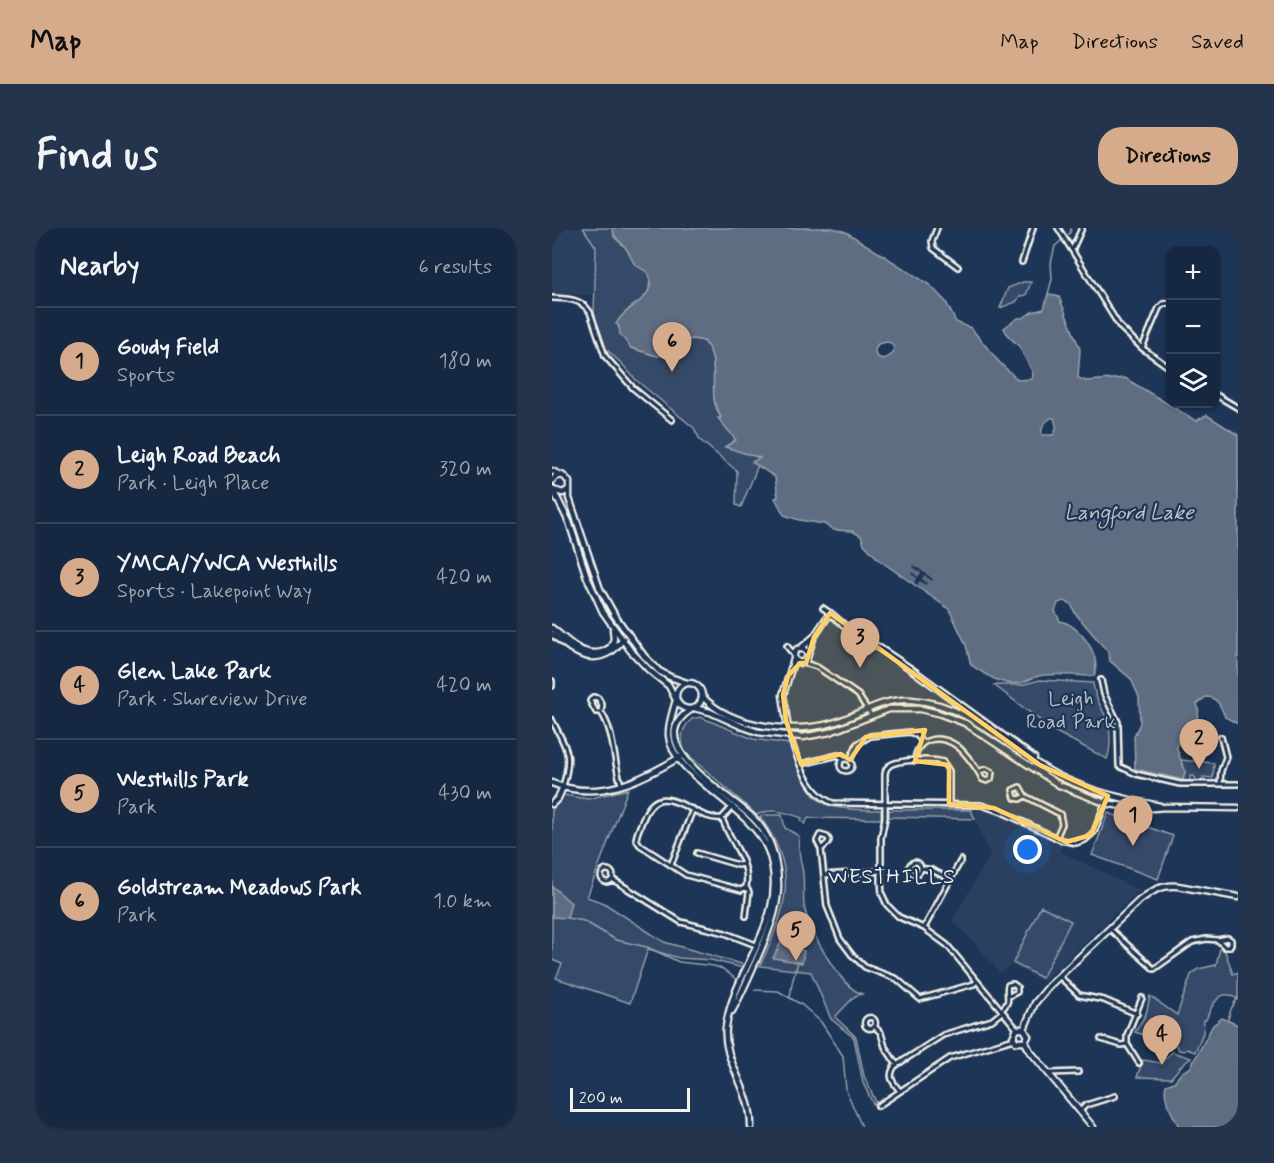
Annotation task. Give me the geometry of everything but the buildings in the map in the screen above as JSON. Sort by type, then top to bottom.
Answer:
[{"type":"main road","points":[[552,471],[562,475],[569,482],[570,502],[596,577],[606,601],[629,636],[659,671],[669,677],[698,686],[702,696],[714,707],[744,720],[788,729],[826,725],[867,708],[899,700],[923,702],[947,708],[981,724],[1040,765],[1068,781],[1108,796],[1166,807]]},
{"type":"main road","points":[[552,481],[555,477],[562,475]]},
{"type":"main road","points":[[553,489],[563,493],[569,489]]},
{"type":"main road","points":[[553,489],[569,522],[591,588],[620,642],[669,686],[684,709],[710,712],[749,729],[803,737],[830,732],[890,709],[921,709],[953,718],[982,733],[1059,785],[1105,803],[1139,809],[1238,808]]},
{"type":"main road","points":[[790,673],[808,655],[814,637],[830,613],[857,636],[872,643],[1030,754],[1040,765]]},
{"type":"main road","points":[[611,647],[614,639],[612,626]]},
{"type":"main road","points":[[552,628],[574,646],[587,652],[601,652],[629,636]]},
{"type":"main road","points":[[552,634],[576,653],[587,657],[603,656],[616,648],[620,642]]},
{"type":"main road","points":[[788,729],[783,694],[794,657],[799,649],[814,637]]},
{"type":"main road","points":[[799,649],[808,655]]},
{"type":"main road","points":[[794,657],[802,663]]},
{"type":"main road","points":[[687,683],[679,687],[669,735],[680,757],[749,821],[759,834],[772,862],[774,885],[772,908],[760,946],[729,1016],[726,1044],[749,1103],[751,1127]]},
{"type":"main road","points":[[680,757],[675,729],[681,717],[700,704],[702,696]]},
{"type":"main road","points":[[552,783],[563,788],[590,792],[654,772],[680,757]]},
{"type":"main road","points":[[552,804],[563,788]]},
{"type":"main road","points":[[1024,1029],[1035,1003],[1059,976],[1140,900],[1163,886],[1193,888],[1238,897]]},
{"type":"main road","points":[[1024,1029],[1017,1029],[1014,1039],[1019,1043],[1025,1042]]},
{"type":"main road","points":[[1024,1029],[1028,1036],[1025,1042]]},
{"type":"main road","points":[[1025,1042],[1093,1127]]},
{"type":"street","points":[[938,228],[932,243],[933,248],[958,267]]},
{"type":"street","points":[[1022,262],[1033,228]]},
{"type":"street","points":[[1058,228],[1115,319],[1142,348],[1166,365]]},
{"type":"street","points":[[1072,250],[1082,228]]},
{"type":"street","points":[[552,298],[577,300],[586,306],[605,356],[633,388],[672,420]]},
{"type":"street","points":[[1142,348],[1159,308],[1166,304]]},
{"type":"street","points":[[1220,398],[1238,408]]},
{"type":"street","points":[[823,608],[830,613]]},
{"type":"street","points":[[794,657],[787,646],[799,649]]},
{"type":"street","points":[[808,655],[817,667],[858,695],[871,715]]},
{"type":"street","points":[[802,663],[817,667]]},
{"type":"street","points":[[1101,680],[1104,694],[1118,722],[1119,766],[1136,774],[1180,784],[1238,784]]},
{"type":"street","points":[[601,712],[594,710],[590,702],[591,698],[599,699],[603,708],[601,712],[610,735],[621,784]]},
{"type":"street","points":[[552,720],[562,737],[567,753],[568,768],[563,788]]},
{"type":"street","points":[[788,729],[812,788],[827,801],[840,805],[981,805],[994,808],[1071,843],[1088,838],[1096,829],[1108,796]]},
{"type":"street","points":[[844,759],[840,765],[847,771],[852,766],[850,760],[857,744],[870,736],[910,732],[917,735],[922,742]]},
{"type":"street","points":[[1220,783],[1226,757],[1221,737]]},
{"type":"street","points":[[915,761],[916,752],[922,742],[935,739],[960,748],[971,764],[980,771],[989,770],[992,772],[992,777],[984,781],[980,776],[980,771]]},
{"type":"street","points":[[801,764],[838,755],[850,760]]},
{"type":"street","points":[[949,804],[947,765],[938,761],[915,761],[894,763],[887,768],[885,822],[881,842],[882,894],[891,910],[899,917],[924,928],[947,945],[1017,1029]]},
{"type":"street","points":[[1025,796],[1020,799],[1015,798],[1013,790],[1020,787],[1025,796],[1060,814],[1062,824],[1056,838]]},
{"type":"street","points":[[734,805],[722,818],[712,818],[675,801],[664,799],[655,802],[646,811],[637,835],[637,842],[694,878],[739,891],[746,887]]},
{"type":"street","points":[[671,865],[693,809]]},
{"type":"street","points":[[722,818],[744,864],[746,887],[749,892],[746,915]]},
{"type":"street","points":[[821,849],[828,843],[828,840],[820,835],[817,841],[821,849],[825,899],[833,926],[848,950],[865,967],[897,979],[921,999],[974,984],[977,981]]},
{"type":"street","points":[[697,853],[738,865],[744,864]]},
{"type":"street","points":[[924,928],[961,860]]},
{"type":"street","points":[[921,868],[919,872],[913,873],[909,866],[912,862],[916,862],[921,868],[932,870],[951,879]]},
{"type":"street","points":[[824,875],[881,871]]},
{"type":"street","points":[[612,879],[681,922],[732,935],[760,946]]},
{"type":"street","points":[[1109,929],[1154,969],[1192,942],[1206,939],[1218,940]]},
{"type":"street","points":[[1059,976],[1079,995],[1104,1000],[1137,1014]]},
{"type":"street","points":[[900,1091],[891,1076],[893,1068],[948,1032],[992,1020],[1002,1011],[1009,996]]},
{"type":"street","points":[[1139,1062],[1127,1044],[1127,1035],[1143,998]]},
{"type":"street","points":[[874,1026],[881,1033],[885,1047],[897,1065]]},
{"type":"street","points":[[878,1106],[955,1056],[1014,1039]]},
{"type":"street","points":[[1101,1039],[1121,1045],[1127,1044]]},
{"type":"street","points":[[1048,1073],[1078,1072]]},
{"type":"street","points":[[1080,1112],[1086,1105],[1114,1095]]},
{"type":"highlighted area","points":[[830,613],[1040,765],[1108,796],[1091,835],[1066,842],[994,808],[949,804],[949,765],[915,761],[925,730],[866,737],[850,760],[841,754],[801,764],[786,721],[783,695],[788,676],[800,663],[806,663],[814,637]]},
{"type":"shaded area","points":[[552,228],[583,228],[596,247],[595,295],[552,294]]},
{"type":"shaded area","points":[[971,810],[986,810],[1001,814],[1063,845],[1060,851],[1141,891],[1135,894],[1044,982],[1011,965],[1000,973],[952,921],[990,855]]},
{"type":"green space","points":[[583,228],[613,228],[614,237],[627,249],[635,264],[647,271],[650,277],[649,290],[644,299],[630,308],[617,324],[631,348],[657,356],[676,352],[682,341],[693,339],[704,341],[708,348],[714,368],[715,405],[736,440],[726,446],[761,458],[741,507],[736,505],[737,471],[700,440],[694,428],[636,380],[606,349],[594,314],[596,247]]},
{"type":"green space","points":[[1023,282],[1031,282],[1026,295],[1000,308],[1008,288]]},
{"type":"green space","name":"Leigh Road Park","points":[[1040,680],[1093,683],[1109,730],[1110,745],[1107,759],[1054,731],[994,685],[1021,685]]},
{"type":"green space","points":[[700,717],[753,739],[789,744],[811,792],[819,800],[841,808],[881,810],[881,819],[808,818],[805,824],[801,821],[802,818],[791,814],[768,811],[757,815],[685,752],[682,743],[684,730],[692,719]]},
{"type":"green space","points":[[1180,760],[1214,763],[1213,778],[1203,777],[1203,781],[1197,781],[1194,776],[1190,776],[1190,782],[1183,780],[1185,772]]},
{"type":"green space","points":[[628,789],[587,897],[604,903],[664,942],[745,965],[743,968],[711,960],[679,958],[648,949],[630,1003],[556,978],[562,964],[552,960],[552,810],[563,795],[588,799]]},
{"type":"green space","points":[[889,810],[971,810],[975,819],[889,817]]},
{"type":"green space","points":[[1108,813],[1173,836],[1158,879],[1092,855]]},
{"type":"green space","points":[[782,815],[785,828],[799,836],[804,906],[807,916],[818,942],[835,969],[844,981],[862,994],[855,996],[835,1017],[856,1037],[864,1076],[876,1102],[873,1104],[863,1083],[854,1038],[831,1019],[811,972],[760,966],[777,926],[785,891],[785,873],[781,855],[760,817]]},
{"type":"green space","points":[[1041,906],[1071,921],[1042,978],[1013,963]]},
{"type":"green space","points":[[1220,948],[1225,951],[1233,974],[1238,972],[1238,1000],[1227,995],[1218,999],[1204,1020],[1203,1033],[1195,1052],[1187,1049],[1179,1050],[1177,1046],[1135,1032],[1146,1014],[1150,996],[1177,1015],[1191,975],[1198,969],[1216,965]]},
{"type":"green space","points":[[1172,1052],[1191,1058],[1171,1078],[1137,1077],[1143,1060],[1161,1063]]},
{"type":"water","name":"Langford Lake","points":[[613,228],[833,228],[846,232],[930,285],[946,302],[956,322],[971,328],[999,362],[1018,380],[1032,379],[1033,373],[1019,346],[1008,336],[1004,328],[1018,318],[1044,309],[1048,294],[1059,297],[1080,349],[1078,378],[1086,381],[1125,378],[1166,403],[1166,408],[1175,408],[1196,421],[1207,415],[1238,435],[1238,724],[1225,717],[1216,701],[1206,697],[1197,704],[1197,719],[1179,736],[1177,749],[1185,772],[1183,780],[1135,769],[1134,736],[1140,723],[1139,697],[1131,679],[1110,661],[1108,652],[1075,613],[1071,604],[1064,601],[1058,603],[1055,611],[1060,621],[1075,628],[1088,642],[1095,659],[1094,676],[1042,675],[1022,682],[1006,683],[971,665],[966,645],[949,609],[879,560],[864,544],[861,536],[852,531],[834,530],[824,524],[784,515],[775,498],[778,497],[775,477],[752,462],[760,458],[725,447],[736,440],[718,418],[721,418],[714,399],[713,361],[704,341],[693,339],[683,341],[676,352],[657,356],[631,348],[620,334],[619,326],[616,324],[648,292],[650,278],[648,273],[634,263],[625,247],[616,238]],"holes":[[[891,343],[894,348],[893,353],[882,359],[876,356],[875,350],[878,344]],[[1054,418],[1055,433],[1042,435],[1044,425]]]},
{"type":"water","points":[[552,886],[571,903],[567,918],[552,917]]},
{"type":"water","points":[[781,942],[804,951],[802,963],[773,958]]},
{"type":"water","points":[[1222,1018],[1238,1025],[1238,1127],[1179,1127],[1167,1101],[1166,1085],[1174,1082],[1182,1072],[1190,1068],[1213,1025]]},
{"type":"pier","points":[[914,565],[933,579],[932,581],[924,575],[922,579],[927,583],[926,585],[920,581],[917,585],[914,583],[917,578],[911,574],[912,572],[918,577],[921,573],[913,567]]},
{"type":"waterway","points":[[1048,294],[1055,246],[1070,233],[1071,228]]},
{"type":"waterway","points":[[1220,393],[1238,404]]},
{"type":"waterway","points":[[567,918],[584,921],[616,940],[647,947],[679,962],[723,969],[737,980]]},
{"type":"waterway","points":[[787,944],[798,937]]},
{"type":"waterway","points":[[790,998],[798,962]]},
{"type":"waterway","points":[[754,990],[778,991],[802,1005],[821,1022],[843,1056],[846,1090],[862,1127]]},
{"type":"waterway","points":[[1228,1019],[1238,997]]},
{"type":"place","name":"Goldstream Meadows Park","points":[[672,372]]},
{"type":"place","name":"YMCA/YWCA Westhills","points":[[860,668]]},
{"type":"place","name":"Leigh Road Beach","points":[[1199,769]]},
{"type":"place","name":"Goudy Field","points":[[1133,846]]},
{"type":"place","name":"Westhills Park","points":[[796,961]]},
{"type":"place","name":"Glen Lake Park","points":[[1162,1065]]},
{"type":"district","name":"WESTHILLS","points":[[892,876]]}]
